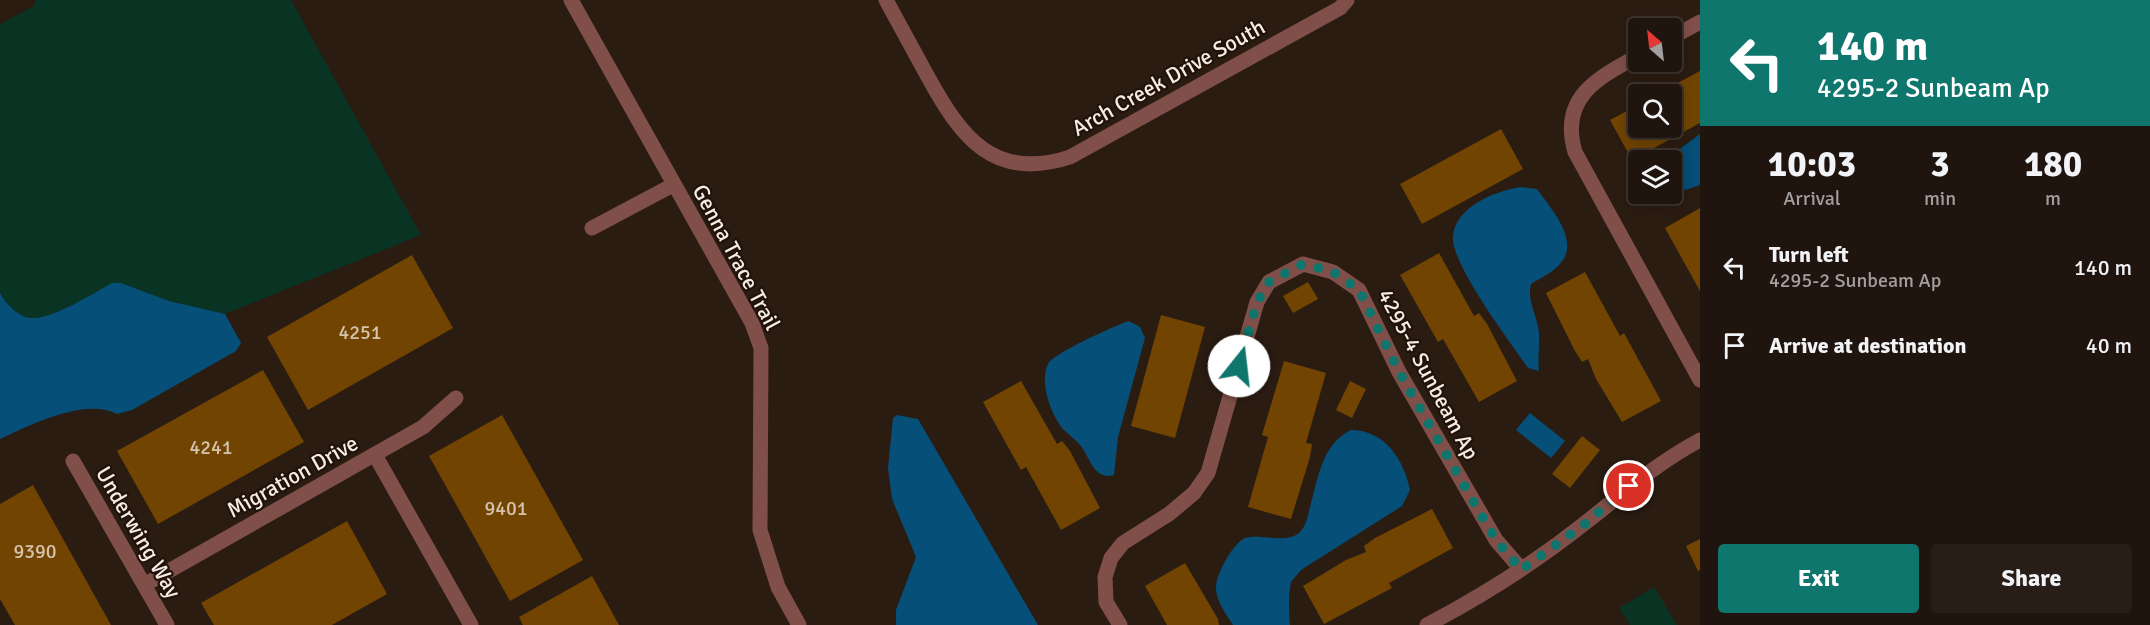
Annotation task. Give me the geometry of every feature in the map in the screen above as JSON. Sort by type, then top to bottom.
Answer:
[{"type":"street","name":"Genna Trace Trail","points":[[571,0],[752,323],[761,348],[760,530],[778,588],[799,625]]},
{"type":"street","name":"Arch Creek Drive South","points":[[886,0],[949,115],[969,139],[987,154],[1025,165],[1049,164],[1070,157],[1340,8],[1347,0]]},
{"type":"street","points":[[1682,32],[1700,22]]},
{"type":"street","points":[[1628,62],[1598,78],[1583,93],[1573,111],[1570,136],[1575,152],[1700,380]]},
{"type":"street","points":[[592,228],[673,184]]},
{"type":"street","name":"4295-4 Sunbeam Ap","points":[[1120,625],[1106,602],[1105,577],[1111,558],[1123,543],[1169,514],[1194,493],[1208,473],[1257,302],[1269,282],[1303,264],[1333,272],[1359,290],[1399,372],[1484,520],[1496,540],[1521,570]]},
{"type":"street","name":"Migration Drive","points":[[144,585],[423,427],[456,398]]},
{"type":"street","points":[[1427,625],[1521,570],[1585,524],[1644,474],[1700,440]]},
{"type":"street","points":[[375,455],[471,625]]},
{"type":"street","name":"Underwing Way","points":[[73,461],[167,625]]},
{"type":"green space","points":[[36,0],[291,0],[421,235],[225,314],[169,301],[121,283],[112,284],[50,315],[31,318],[17,313],[0,293],[0,24],[34,6]]},
{"type":"green space","points":[[1654,587],[1677,625],[1630,625],[1619,608]]},
{"type":"water","points":[[1700,134],[1700,185],[1682,191],[1682,150],[1678,150]]},
{"type":"water","points":[[1520,187],[1537,189],[1556,216],[1566,236],[1565,256],[1559,265],[1531,284],[1530,289],[1539,332],[1539,371],[1528,368],[1483,303],[1461,264],[1453,236],[1461,216],[1469,208],[1489,196]]},
{"type":"water","points":[[112,283],[121,283],[169,301],[225,314],[241,343],[236,351],[132,410],[117,414],[105,410],[74,411],[42,420],[0,439],[0,293],[17,313],[31,318],[50,315]]},
{"type":"water","points":[[1129,321],[1140,327],[1145,338],[1118,437],[1114,475],[1107,476],[1102,475],[1093,467],[1080,445],[1059,423],[1048,398],[1046,372],[1048,364],[1061,353]]},
{"type":"water","points":[[1530,413],[1565,441],[1551,458],[1516,430]]},
{"type":"water","points":[[897,415],[918,419],[1038,625],[896,625],[896,610],[916,557],[892,499],[888,468],[893,418]]},
{"type":"water","points":[[1351,430],[1374,435],[1383,441],[1398,458],[1410,490],[1402,506],[1301,570],[1291,582],[1290,625],[1233,625],[1216,593],[1218,576],[1226,560],[1235,546],[1245,538],[1288,538],[1300,532],[1304,527],[1327,453],[1341,436]]},
{"type":"building","points":[[1700,71],[1700,123],[1682,133],[1682,84],[1676,84]]},
{"type":"building","points":[[1628,110],[1628,138],[1672,138],[1650,150],[1628,150],[1628,153],[1610,120]]},
{"type":"building","points":[[1501,129],[1523,169],[1422,224],[1400,184]]},
{"type":"building","points":[[1700,208],[1700,291],[1665,228]]},
{"type":"building","points":[[1439,253],[1474,316],[1479,313],[1487,324],[1517,381],[1479,402],[1443,339],[1438,342],[1400,275]]},
{"type":"building","points":[[412,255],[453,328],[308,410],[267,337]]},
{"type":"building","points":[[1585,272],[1620,336],[1624,333],[1661,401],[1622,422],[1596,379],[1588,359],[1582,362],[1575,351],[1546,293]]},
{"type":"building","points":[[1308,282],[1318,299],[1293,313],[1283,296]]},
{"type":"building","points":[[1161,315],[1205,327],[1175,438],[1131,426]]},
{"type":"building","points":[[1284,361],[1326,373],[1306,443],[1312,444],[1310,457],[1291,519],[1248,507],[1268,437],[1262,435]]},
{"type":"building","points":[[263,370],[304,442],[158,524],[117,451]]},
{"type":"building","points":[[1021,381],[1057,444],[1062,441],[1070,451],[1100,508],[1061,530],[1026,467],[1021,470],[983,402]]},
{"type":"building","points":[[1350,381],[1366,389],[1352,418],[1336,410]]},
{"type":"building","points":[[502,415],[583,560],[510,601],[429,456]]},
{"type":"building","points":[[1582,436],[1600,450],[1570,488],[1552,474]]},
{"type":"building","points":[[33,485],[111,625],[15,625],[0,599],[0,504]]},
{"type":"building","points":[[1432,509],[1453,548],[1389,583],[1392,588],[1324,624],[1303,586],[1346,560],[1366,552],[1364,546],[1375,538]]},
{"type":"building","points":[[347,521],[387,594],[332,625],[214,625],[201,603]]},
{"type":"building","points":[[1700,539],[1700,570],[1698,571],[1686,546]]},
{"type":"building","points":[[1185,563],[1218,619],[1219,625],[1167,625],[1145,586]]},
{"type":"building","points":[[592,576],[619,625],[523,625],[519,617]]},
{"type":"route","points":[[1239,366],[1257,302],[1269,282],[1303,264],[1333,272],[1359,290],[1399,372],[1484,520],[1496,540],[1521,570],[1585,524],[1629,486]]}]
